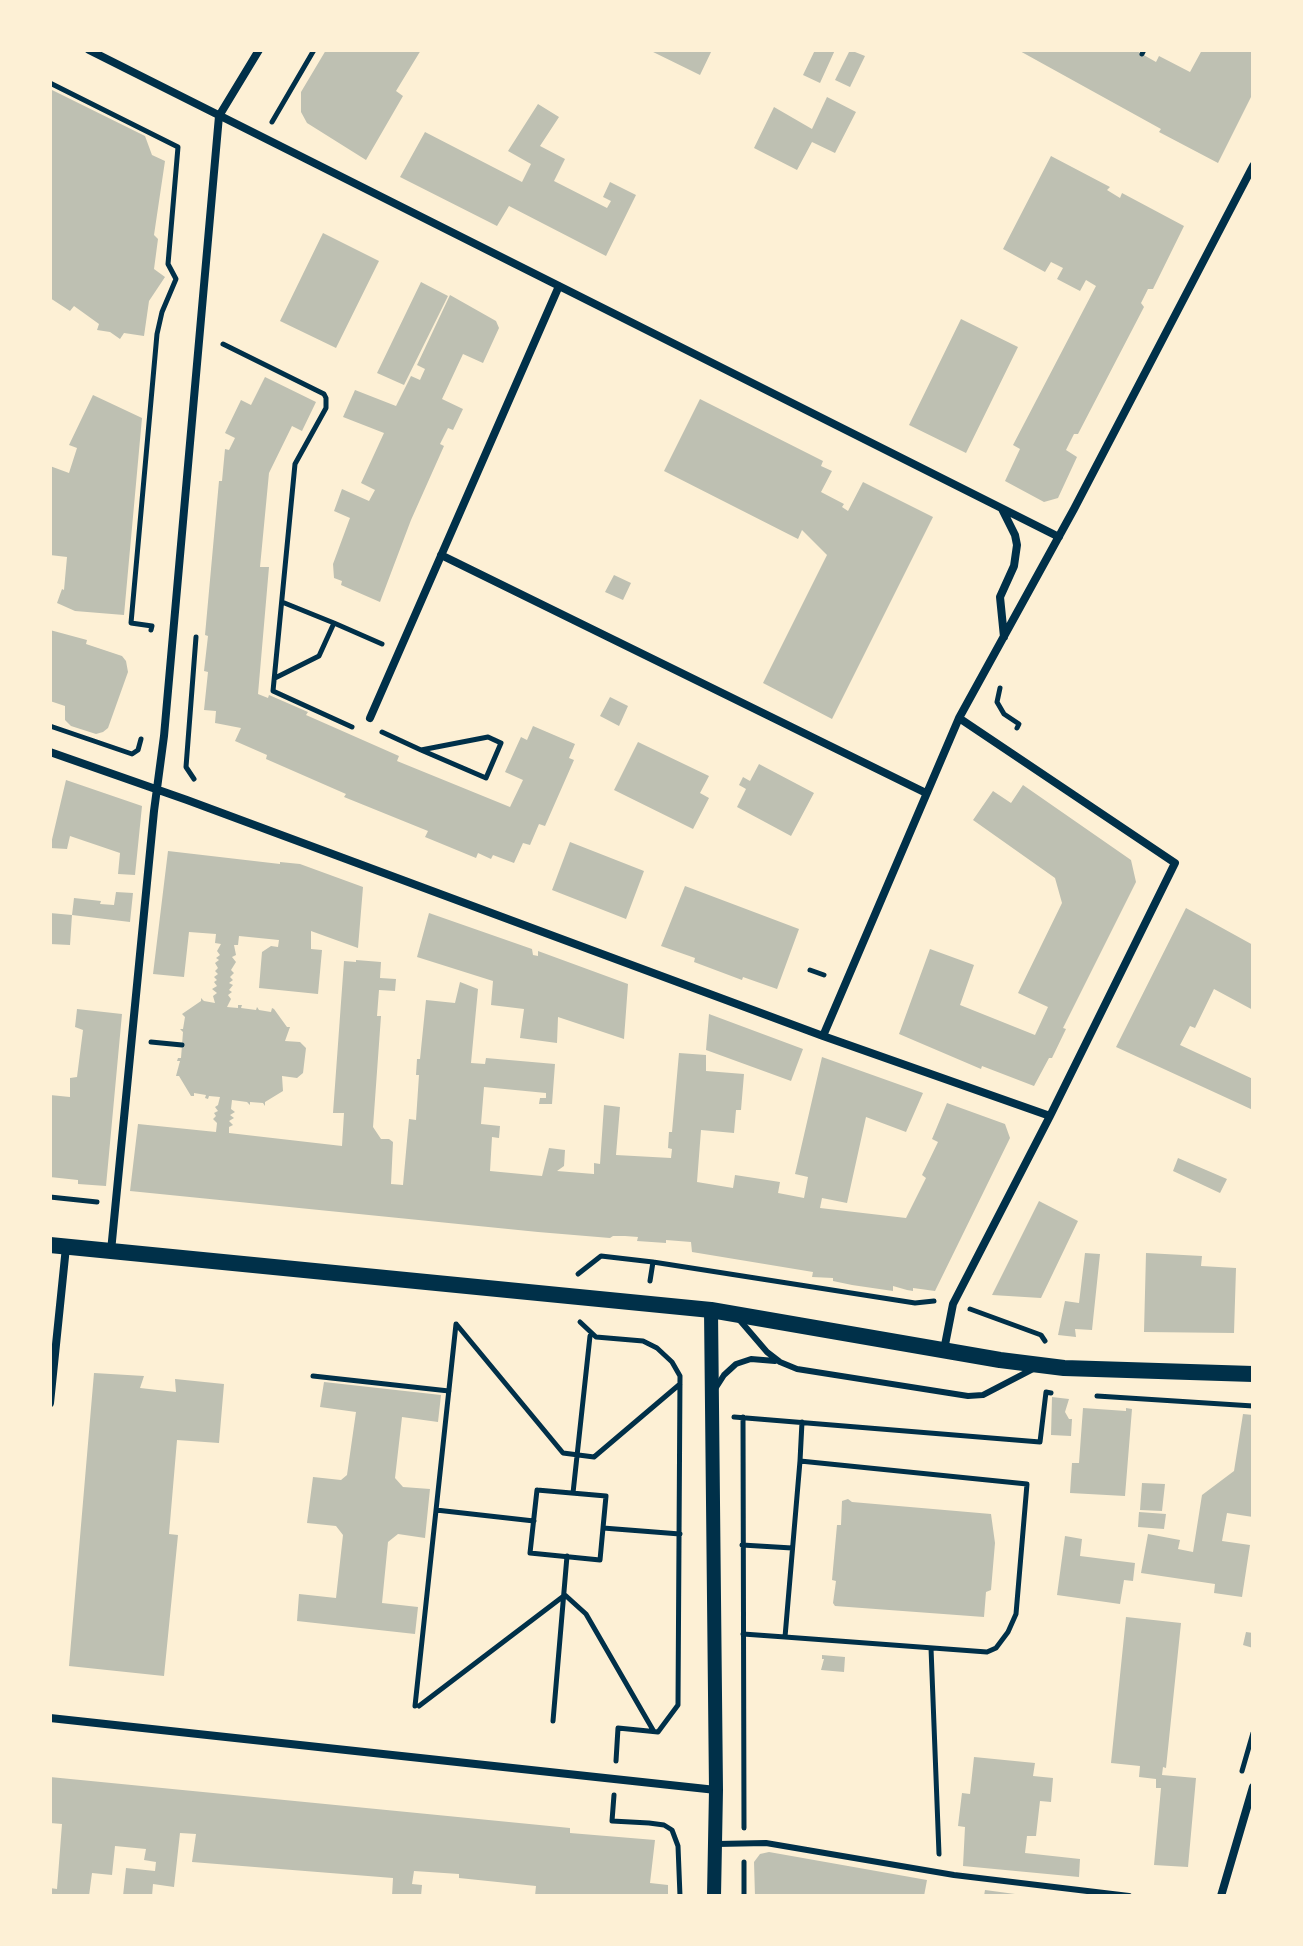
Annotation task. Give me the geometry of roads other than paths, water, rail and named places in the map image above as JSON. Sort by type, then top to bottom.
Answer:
[{"type":"main road","points":[[58,1246],[711,1310],[1043,1365],[1253,1374]]},
{"type":"street","points":[[89,50],[1059,537]]},
{"type":"street","points":[[111,1251],[158,791],[219,116],[259,50]]},
{"type":"street","points":[[823,1036],[959,718],[1059,537],[1253,166]]},
{"type":"street","points":[[370,718],[559,286]]},
{"type":"street","points":[[1002,508],[1017,545],[1014,566],[1000,597],[1004,637]]},
{"type":"street","points":[[441,555],[926,793]]},
{"type":"street","points":[[944,1350],[953,1304],[1175,863],[959,718]]},
{"type":"street","points":[[50,752],[823,1036],[1050,1116]]},
{"type":"street","points":[[50,1403],[58,1246]]},
{"type":"street","points":[[711,1310],[716,1790],[714,1896]]},
{"type":"street","points":[[50,1718],[716,1790]]},
{"type":"street","points":[[1221,1896],[1253,1787]]},
{"type":"lane","points":[[735,1314],[767,1352],[780,1362]]},
{"type":"lane","points":[[712,1400],[716,1386],[736,1364],[751,1359],[968,1396],[983,1395],[1043,1365]]},
{"type":"lane","points":[[714,1844],[792,1846],[940,1873],[1129,1896]]}]
